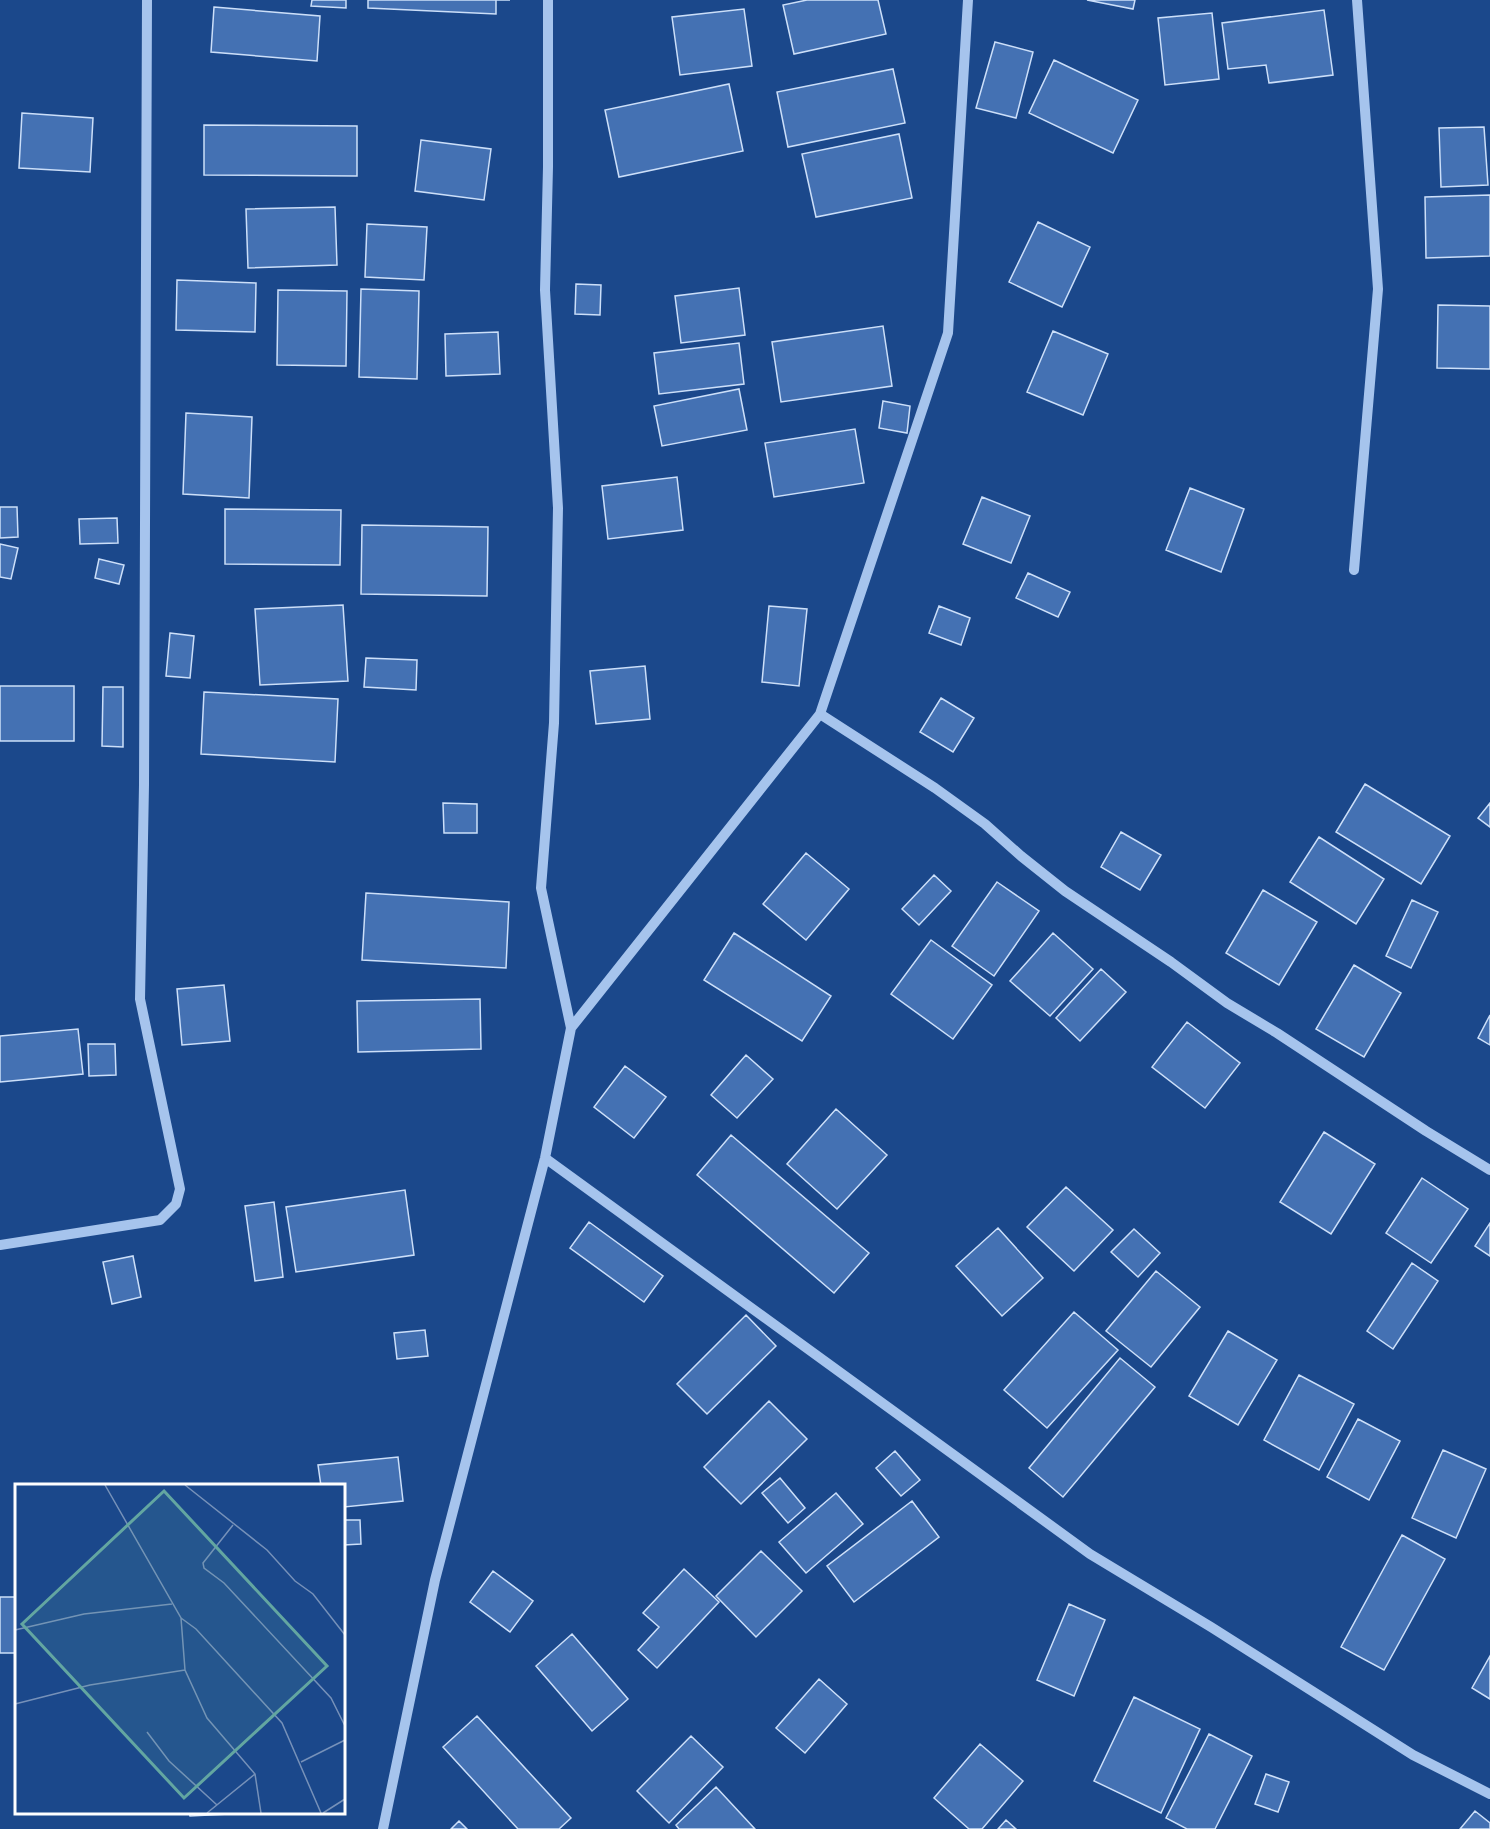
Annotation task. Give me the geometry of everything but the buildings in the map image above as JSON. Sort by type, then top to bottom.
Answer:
[{"type":"street","points":[[0,1245],[160,1220],[176,1204],[180,1189],[140,999],[144,785],[147,0]]},
{"type":"street","points":[[384,1829],[435,1580],[545,1158],[571,1028],[541,888],[554,723],[558,508],[545,290],[548,0]]},
{"type":"street","points":[[571,1028],[820,714],[948,333],[968,0]]},
{"type":"street","points":[[1354,570],[1378,289],[1358,0]]},
{"type":"street","points":[[820,714],[934,788],[985,825],[1065,891],[1171,962],[1227,1003],[1490,1170]]},
{"type":"street","points":[[545,1158],[1090,1554],[1221,1633],[1413,1755],[1490,1794]]}]
